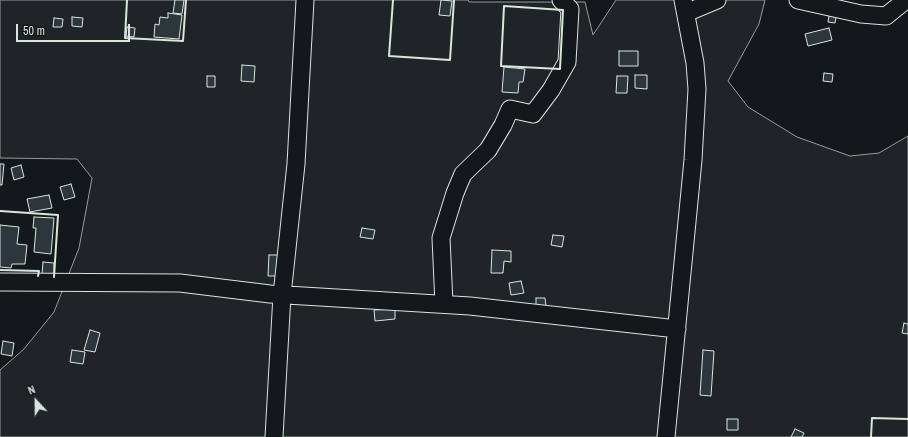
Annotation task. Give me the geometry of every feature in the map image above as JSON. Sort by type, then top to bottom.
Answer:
[{"type":"street","points":[[274,437],[282,295],[296,164],[306,0]]},
{"type":"street","points":[[444,304],[441,238],[455,193],[463,174],[488,150],[503,125],[510,109],[533,114],[551,90],[564,68],[567,62],[570,9],[561,0]]},
{"type":"street","points":[[666,437],[677,329],[697,89],[695,63],[686,4],[718,0]]},
{"type":"street","points":[[798,0],[860,14],[886,16],[906,0]]},
{"type":"street","points":[[0,282],[180,283],[282,295],[470,306],[677,329]]},
{"type":"shaded area","points":[[0,0],[468,0],[469,2],[585,2],[593,35],[616,0],[765,0],[759,24],[728,81],[748,107],[797,137],[850,156],[879,153],[908,136],[908,437],[0,437],[0,370],[24,349],[54,312],[79,248],[92,178],[77,159],[0,158]]},
{"type":"building","points":[[175,0],[184,0],[182,14],[173,13]]},
{"type":"building","points":[[441,0],[452,1],[450,16],[439,15]]},
{"type":"building","points":[[168,13],[182,15],[179,39],[154,37],[155,24],[159,25],[160,17],[168,18]]},
{"type":"building","points":[[829,16],[836,17],[835,23],[828,22]]},
{"type":"building","points":[[72,17],[83,18],[82,27],[72,26]]},
{"type":"building","points":[[54,18],[63,19],[62,27],[53,27]]},
{"type":"building","points":[[127,27],[135,28],[134,37],[126,36]]},
{"type":"building","points":[[829,28],[832,40],[808,46],[805,34]]},
{"type":"building","points":[[619,51],[638,51],[638,66],[619,66]]},
{"type":"building","points":[[242,65],[255,66],[254,82],[241,81]]},
{"type":"building","points":[[504,67],[525,69],[523,82],[519,82],[518,93],[502,92]]},
{"type":"building","points":[[824,73],[833,74],[832,82],[823,81]]},
{"type":"building","points":[[635,75],[647,75],[647,89],[635,88]]},
{"type":"building","points":[[207,76],[215,76],[215,87],[207,87]]},
{"type":"building","points":[[617,76],[628,76],[627,93],[616,93]]},
{"type":"building","points":[[0,164],[4,164],[2,185],[0,185]]},
{"type":"building","points":[[21,165],[24,177],[14,180],[11,168]]},
{"type":"building","points":[[71,184],[75,197],[64,200],[60,187]]},
{"type":"building","points":[[49,195],[52,208],[30,212],[27,199]]},
{"type":"building","points":[[34,217],[54,218],[51,254],[34,252],[36,228],[33,228]]},
{"type":"building","points":[[0,225],[19,227],[17,244],[27,245],[25,264],[12,264],[11,268],[0,267]]},
{"type":"building","points":[[362,228],[375,230],[373,239],[360,237]]},
{"type":"building","points":[[553,235],[564,236],[562,247],[551,245]]},
{"type":"building","points":[[492,250],[511,251],[511,262],[504,261],[503,273],[491,273]]},
{"type":"building","points":[[269,255],[283,255],[283,276],[268,276]]},
{"type":"building","points":[[43,262],[54,263],[54,275],[42,274]]},
{"type":"building","points":[[521,281],[524,293],[511,295],[509,283]]},
{"type":"building","points":[[536,298],[545,298],[546,306],[536,307]]},
{"type":"building","points":[[395,309],[395,319],[375,321],[374,310]]},
{"type":"building","points":[[904,323],[908,324],[908,334],[902,333]]},
{"type":"building","points":[[90,330],[100,333],[95,352],[84,350]]},
{"type":"building","points":[[3,341],[14,343],[12,356],[1,354]]},
{"type":"building","points":[[72,350],[85,352],[83,364],[70,362]]},
{"type":"building","points":[[703,350],[714,351],[711,396],[700,395]]},
{"type":"building","points":[[727,419],[738,419],[738,430],[727,430]]},
{"type":"building","points":[[795,429],[804,433],[802,437],[791,437]]},
{"type":"wall","points":[[127,0],[125,38],[183,41],[186,0]]},
{"type":"wall","points":[[393,0],[389,56],[450,60],[454,0]]},
{"type":"wall","points":[[504,6],[563,10],[560,69],[501,66],[504,6]]},
{"type":"wall","points":[[0,211],[58,215],[54,277]]},
{"type":"wall","points":[[0,270],[39,271],[38,276]]},
{"type":"wall","points":[[871,437],[872,418],[908,419]]}]
